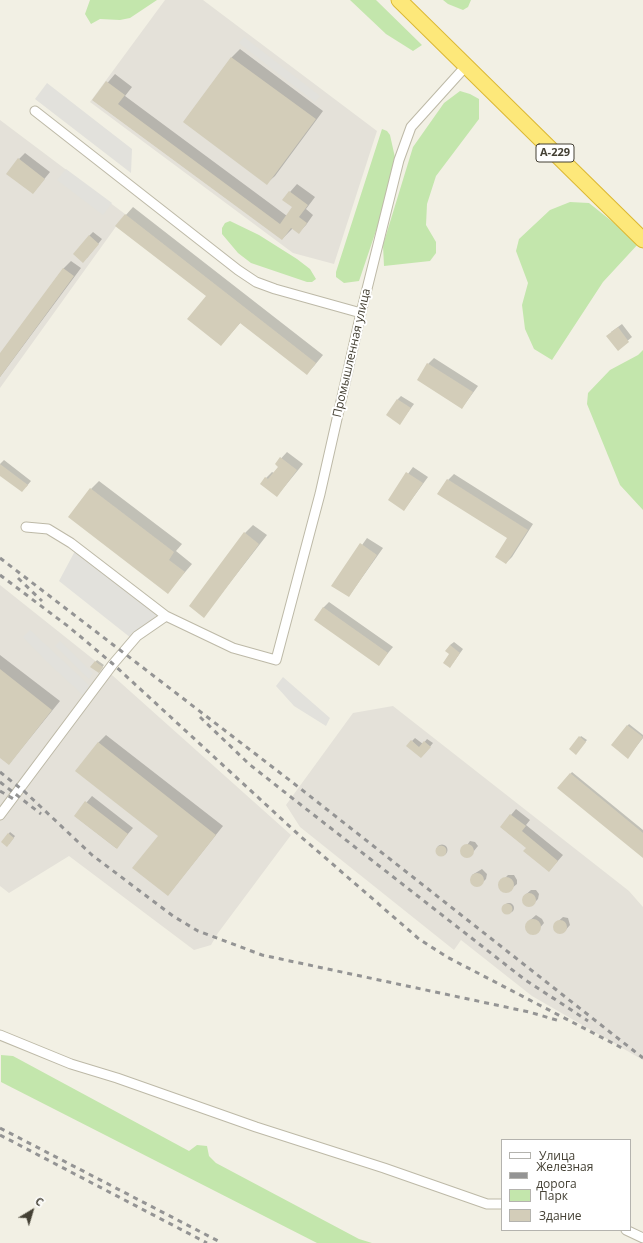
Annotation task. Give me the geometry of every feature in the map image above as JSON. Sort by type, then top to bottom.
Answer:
[{"type":"highway","name":"А-229","points":[[399,0],[643,240]]},
{"type":"street","name":"Промышленная улица","points":[[166,616],[233,648],[276,660],[320,494],[361,312],[399,160],[411,127],[466,66]]},
{"type":"street","points":[[35,110],[238,270],[256,282],[275,289],[361,312]]},
{"type":"street","points":[[0,815],[112,664],[138,636],[166,616],[71,543],[48,529],[26,527]]},
{"type":"street","points":[[0,1035],[71,1064],[117,1078],[256,1127],[384,1168],[487,1204],[501,1204]]},
{"type":"street","points":[[628,1231],[643,1238]]},
{"type":"shaded area","points":[[165,0],[203,0],[377,131],[334,264],[293,253],[90,102]]},
{"type":"shaded area","points":[[244,37],[320,96],[315,102],[239,43]]},
{"type":"shaded area","points":[[47,83],[132,149],[131,173],[35,99]]},
{"type":"shaded area","points":[[0,120],[125,214],[0,388]]},
{"type":"shaded area","points":[[66,169],[112,203],[103,215],[57,180]]},
{"type":"shaded area","points":[[75,551],[159,615],[131,638],[59,581]]},
{"type":"shaded area","points":[[0,585],[103,667],[291,835],[218,933],[211,945],[194,950],[69,856],[9,893],[0,886]]},
{"type":"shaded area","points":[[30,630],[91,687],[84,696],[46,661],[23,637]]},
{"type":"shaded area","points":[[60,641],[93,673],[89,679],[55,646]]},
{"type":"shaded area","points":[[283,677],[330,718],[326,726],[294,706],[276,686]]},
{"type":"shaded area","points":[[393,706],[629,891],[643,907],[643,1060],[532,996],[461,940],[454,950],[300,827],[286,805],[353,713]]},
{"type":"green space","points":[[90,0],[157,0],[130,18],[120,20],[100,19],[91,24],[85,14]]},
{"type":"green space","points":[[350,0],[376,0],[422,45],[413,51],[386,34]]},
{"type":"green space","points":[[443,0],[471,0],[468,7],[463,10],[448,4]]},
{"type":"green space","points":[[460,91],[479,99],[479,119],[436,176],[427,204],[426,225],[436,242],[436,253],[430,261],[384,266],[383,245],[413,147],[444,103]]},
{"type":"green space","points":[[382,129],[387,131],[390,135],[396,162],[380,219],[359,281],[344,283],[336,277],[336,272]]},
{"type":"green space","points":[[570,202],[589,203],[639,243],[603,282],[552,360],[534,349],[525,329],[522,305],[528,283],[516,251],[519,239],[550,210]]},
{"type":"green space","points":[[230,221],[259,235],[297,259],[310,269],[316,279],[312,282],[307,282],[251,263],[238,253],[222,234],[222,228],[225,223]]},
{"type":"green space","points":[[643,350],[643,510],[620,485],[587,404],[588,393],[610,370],[638,355]]},
{"type":"green space","points":[[1,1055],[13,1056],[189,1151],[197,1145],[207,1146],[209,1156],[216,1163],[359,1239],[372,1243],[317,1243],[1,1082]]},
{"type":"building","points":[[231,57],[316,119],[267,185],[183,122]]},
{"type":"building","points":[[106,81],[125,95],[118,104],[280,224],[292,207],[282,200],[289,191],[308,205],[299,217],[307,223],[299,234],[291,228],[282,240],[92,100]]},
{"type":"building","points":[[18,158],[45,179],[33,194],[6,174]]},
{"type":"building","points":[[125,214],[316,363],[307,375],[240,323],[221,346],[187,319],[206,296],[115,226]]},
{"type":"building","points":[[89,235],[99,244],[83,263],[73,254]]},
{"type":"building","points":[[63,268],[74,276],[0,377],[0,353]]},
{"type":"building","points":[[618,327],[629,342],[618,351],[606,336]]},
{"type":"building","points":[[427,363],[473,392],[462,409],[417,380]]},
{"type":"building","points":[[397,399],[411,408],[400,425],[386,415]]},
{"type":"building","points":[[280,457],[297,470],[277,497],[260,484],[265,477],[268,479],[278,467],[275,464]]},
{"type":"building","points":[[0,464],[28,485],[22,492],[0,476]]},
{"type":"building","points":[[406,472],[423,483],[404,511],[388,500]]},
{"type":"building","points":[[447,479],[528,530],[506,564],[495,557],[507,538],[437,494]]},
{"type":"building","points":[[90,488],[174,552],[169,560],[185,572],[168,594],[68,517]]},
{"type":"building","points":[[244,532],[259,544],[204,618],[189,606]]},
{"type":"building","points":[[360,543],[377,555],[349,597],[331,586]]},
{"type":"building","points":[[323,607],[388,653],[379,666],[314,620]]},
{"type":"building","points":[[450,645],[460,653],[450,668],[443,663],[449,654],[445,651]]},
{"type":"building","points":[[95,661],[103,667],[99,673],[90,667]]},
{"type":"building","points":[[0,669],[52,710],[9,765],[0,758]]},
{"type":"building","points":[[627,725],[643,737],[628,759],[611,745]]},
{"type":"building","points":[[579,736],[586,742],[576,755],[569,749]]},
{"type":"building","points":[[411,740],[419,747],[424,741],[431,747],[421,758],[406,746]]},
{"type":"building","points":[[98,742],[216,835],[168,896],[132,868],[158,836],[75,771]]},
{"type":"building","points":[[570,773],[643,833],[643,858],[557,788]]},
{"type":"building","points":[[85,801],[128,834],[117,849],[74,816]]},
{"type":"building","points":[[510,814],[526,826],[522,831],[558,861],[549,872],[523,851],[526,848],[500,827]]},
{"type":"building","points":[[8,833],[14,838],[7,847],[1,842]]},
{"type":"building","points":[[467,844],[472,846],[474,851],[472,856],[467,858],[462,856],[460,851],[462,846]]},
{"type":"building","points":[[441,845],[445,847],[447,851],[445,855],[441,857],[437,855],[435,851],[437,847]]},
{"type":"building","points":[[474,873],[480,873],[484,877],[484,883],[480,887],[474,887],[470,883],[470,877]]},
{"type":"building","points":[[506,877],[513,882],[514,885],[509,892],[506,893],[499,888],[498,885],[503,878]]},
{"type":"building","points":[[529,893],[534,895],[536,900],[534,905],[529,907],[524,905],[522,900],[524,895]]},
{"type":"building","points":[[507,903],[511,905],[513,909],[511,913],[507,915],[503,913],[501,909],[503,905]]},
{"type":"building","points":[[533,919],[540,924],[541,927],[536,934],[533,935],[526,930],[525,927],[530,920]]},
{"type":"building","points":[[557,920],[563,920],[567,924],[567,930],[563,934],[557,934],[553,930],[553,924]]},
{"type":"railway","points":[[0,558],[292,782],[643,1058]]},
{"type":"railway","points":[[0,575],[69,627],[113,664],[299,835],[419,939],[447,957],[622,1048]]},
{"type":"railway","points":[[18,578],[42,601]]},
{"type":"railway","points":[[200,717],[249,764],[287,794],[524,979],[588,1021]]},
{"type":"railway","points":[[0,772],[25,792],[92,855],[173,916],[198,931],[262,955],[529,1012],[560,1021]]},
{"type":"railway","points":[[0,782],[41,814]]},
{"type":"railway","points":[[0,791],[17,801]]},
{"type":"railway","points":[[0,1128],[222,1243]]},
{"type":"railway","points":[[0,1135],[207,1243]]}]
